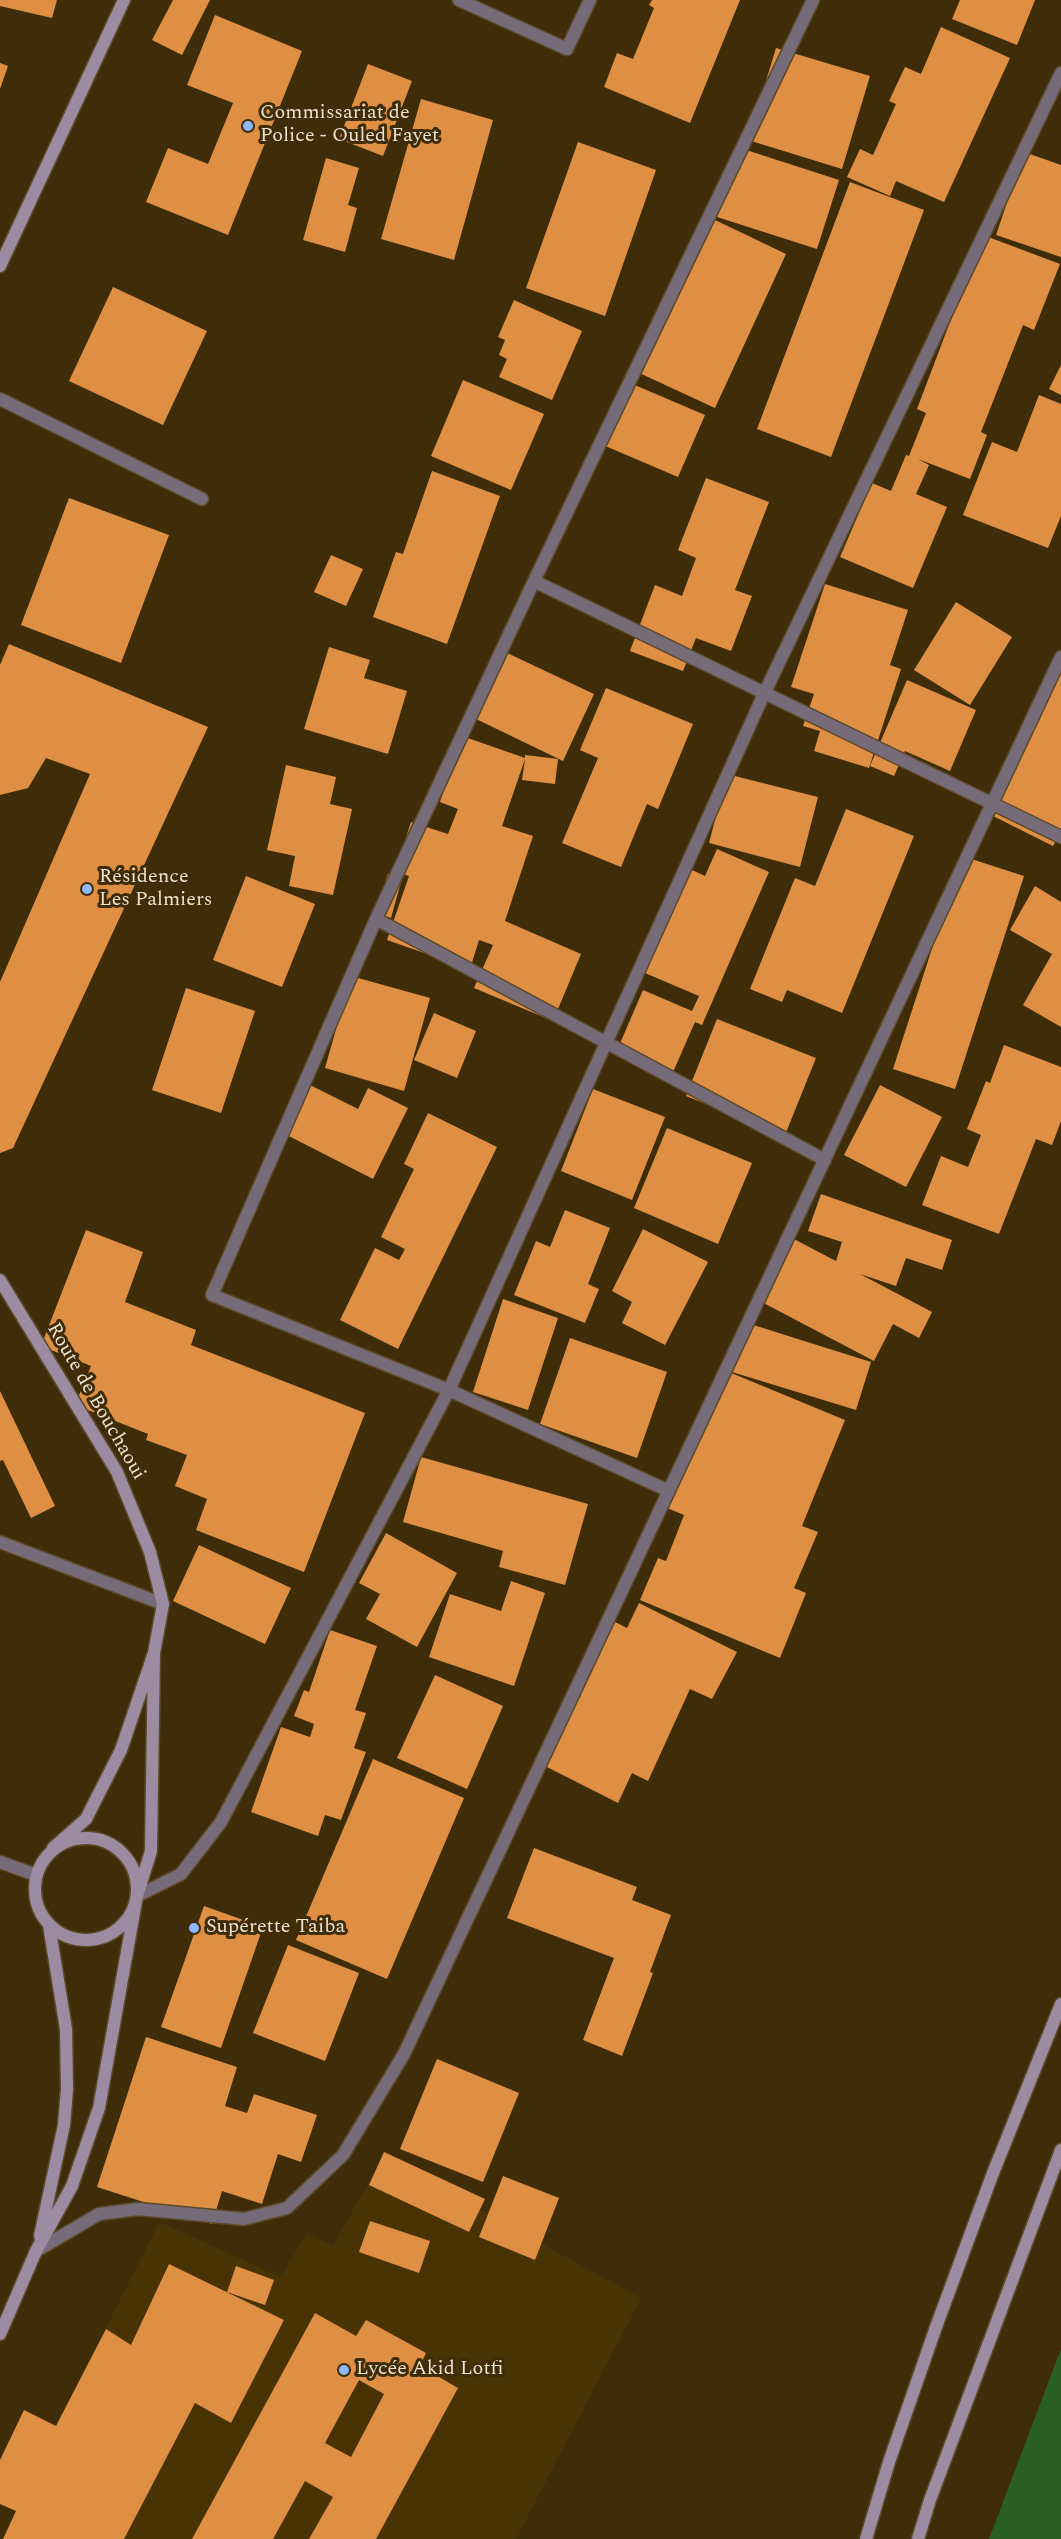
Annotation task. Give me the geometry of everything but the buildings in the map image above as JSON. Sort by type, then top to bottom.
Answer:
[{"type":"main road","points":[[0,266],[124,0]]},
{"type":"main road","name":"Route de Bouchaoui","points":[[0,1280],[117,1472],[150,1552],[164,1604],[154,1653]]},
{"type":"main road","points":[[154,1653],[151,1851],[137,1896],[130,1917],[118,1930],[102,1939],[84,1941],[63,1936],[49,1925],[39,1910],[35,1893],[36,1875],[42,1862],[53,1848],[86,1819],[121,1750],[154,1653]]},
{"type":"main road","points":[[0,2334],[36,2251],[72,2186],[99,2108],[137,1896],[138,1881],[132,1864],[120,1850],[104,1841],[87,1837],[69,1840],[53,1848]]},
{"type":"main road","points":[[36,2251],[64,2125],[67,2089],[66,2029],[49,1925]]},
{"type":"main road","points":[[866,2539],[889,2462],[936,2327],[993,2173],[1061,2004]]},
{"type":"main road","points":[[918,2539],[930,2500],[1061,2150]]},
{"type":"street","points":[[459,0],[567,49],[590,0]]},
{"type":"street","points":[[669,1491],[449,1390],[212,1295],[376,919],[534,581],[813,0]]},
{"type":"street","points":[[137,1896],[181,1874],[221,1822],[449,1390],[764,694],[1061,72]]},
{"type":"street","points":[[0,399],[202,500]]},
{"type":"street","points":[[534,581],[1061,837]]},
{"type":"street","points":[[36,2251],[99,2214],[138,2209],[244,2219],[287,2208],[343,2155],[404,2054],[1061,657]]},
{"type":"street","points":[[376,919],[825,1160]]},
{"type":"street","points":[[0,1542],[164,1604]]},
{"type":"street","points":[[0,1862],[36,1875]]},
{"type":"shaded area","name":"Lycée Akid Lotfi","points":[[383,2157],[641,2298],[516,2539],[3,2539],[16,2511],[0,2504],[0,2460],[24,2410],[56,2426],[160,2222],[280,2277],[307,2233],[333,2246]]},
{"type":"green space","points":[[1061,2349],[1061,2539],[989,2539]]},
{"type":"place","name":"Commissariat de Police - Ouled Fayet","points":[[248,126]]},
{"type":"place","name":"Résidence Les Palmiers","points":[[87,889]]},
{"type":"place","name":"Supérette Taiba","points":[[194,1928]]},
{"type":"place","name":"Lycée Akid Lotfi","points":[[344,2370]]}]
